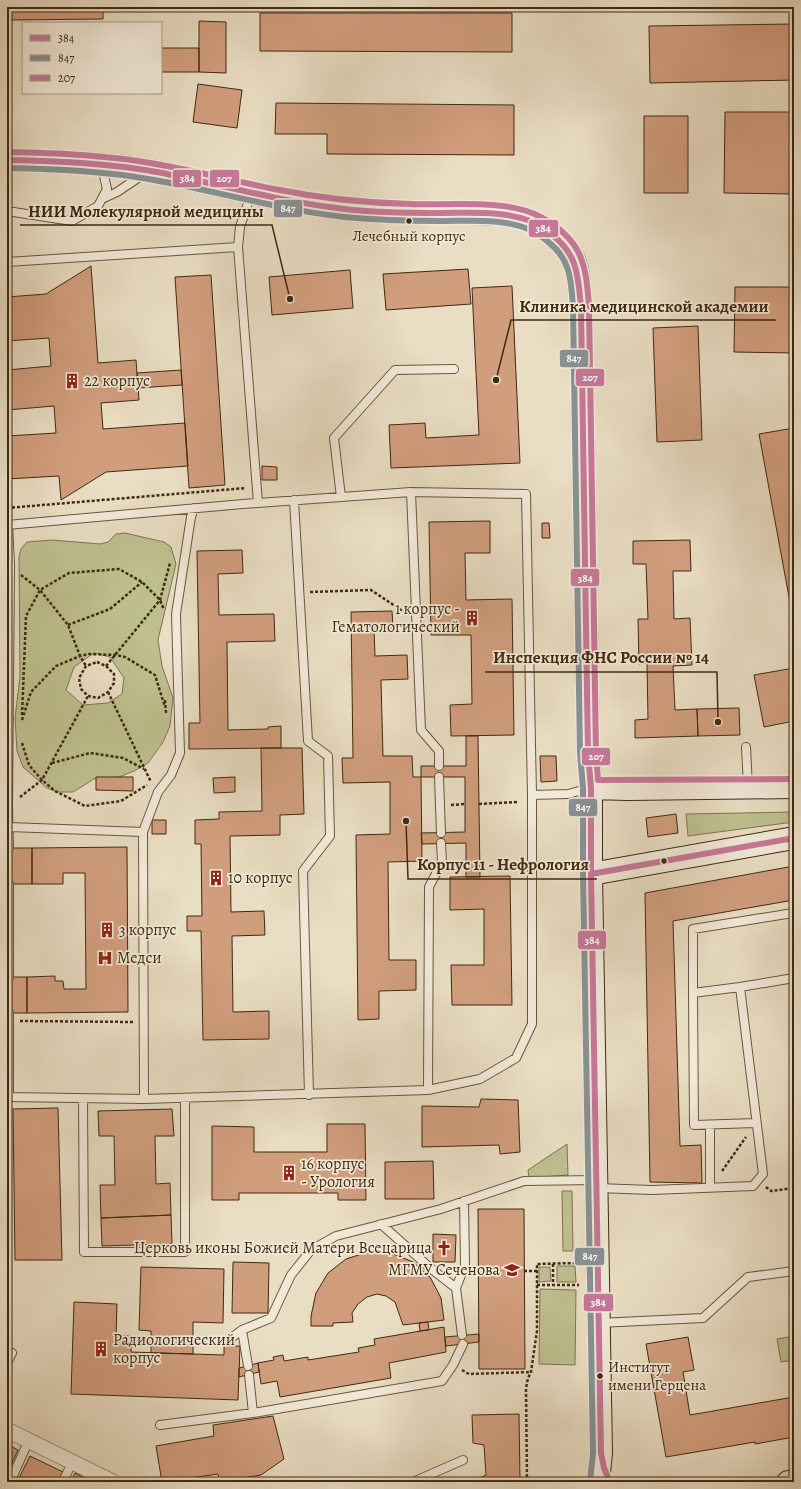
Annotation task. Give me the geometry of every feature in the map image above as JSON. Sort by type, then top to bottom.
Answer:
[{"type":"main road","points":[[788,1482],[794,1481]]},
{"type":"street","points":[[7,160],[101,164],[148,171],[252,193],[344,208],[386,212],[493,213],[515,216],[533,222],[547,231],[561,242],[571,254],[578,274],[581,307],[588,753],[591,788],[591,874],[601,1453],[598,1482]]},
{"type":"street","points":[[591,788],[794,787]]},
{"type":"street","points":[[591,874],[794,838]]},
{"type":"street","points":[[7,1430],[113,1482]]},
{"type":"street","points":[[601,1453],[604,1468],[610,1482]]},
{"type":"lane","points":[[7,211],[72,221],[98,206],[102,199],[107,189],[101,164]]},
{"type":"lane","points":[[102,199],[118,192],[148,171]]},
{"type":"lane","points":[[252,193],[240,226],[238,247],[258,503]]},
{"type":"lane","points":[[7,262],[238,247]]},
{"type":"lane","points":[[341,497],[334,438],[339,432],[395,370],[454,369]]},
{"type":"lane","points":[[411,492],[421,730],[439,751],[439,766]]},
{"type":"lane","points":[[9,848],[10,565],[7,524],[294,500],[411,492],[526,494],[532,795],[532,1024],[516,1058],[480,1079],[428,1090],[186,1099],[8,1097],[9,1017]]},
{"type":"lane","points":[[294,500],[308,741],[328,756],[330,836],[303,871],[309,1095]]},
{"type":"lane","points":[[144,1099],[143,832],[158,792],[171,775],[180,753],[176,614],[191,517],[194,508]]},
{"type":"lane","points":[[746,747],[748,788]]},
{"type":"lane","points":[[439,777],[441,833]]},
{"type":"lane","points":[[532,795],[568,794],[591,788]]},
{"type":"lane","points":[[9,827],[143,832]]},
{"type":"lane","points":[[428,1090],[429,887],[442,862],[441,843]]},
{"type":"lane","points":[[9,884],[9,977]]},
{"type":"lane","points":[[756,1123],[694,1126],[693,929],[793,914],[794,918]]},
{"type":"lane","points":[[694,993],[794,978]]},
{"type":"lane","points":[[210,1341],[227,1341],[242,1330],[271,1318],[291,1275],[311,1250],[336,1236],[441,1209],[524,1181],[596,1184],[652,1190],[753,1186],[763,1174],[740,986]]},
{"type":"lane","points":[[83,1099],[84,1252],[185,1252],[186,1099]]},
{"type":"lane","points":[[710,1125],[710,1187]]},
{"type":"lane","points":[[160,1425],[253,1413],[442,1382],[453,1365],[462,1340],[456,1288],[465,1264],[464,1201]]},
{"type":"lane","points":[[381,1224],[429,1267],[456,1288]]},
{"type":"lane","points":[[599,1323],[703,1318],[748,1277],[794,1271]]},
{"type":"lane","points":[[242,1330],[248,1366]]},
{"type":"lane","points":[[7,1351],[12,1353],[7,1363]]},
{"type":"lane","points":[[249,1375],[253,1413]]},
{"type":"lane","points":[[10,1482],[29,1440]]},
{"type":"lane","points":[[413,1482],[463,1460]]},
{"type":"lane","points":[[63,1482],[72,1462]]},
{"type":"path","points":[[7,508],[247,488]]},
{"type":"path","points":[[106,666],[160,600],[170,563]]},
{"type":"path","points":[[10,565],[40,590],[68,626],[80,656],[86,666]]},
{"type":"path","points":[[22,724],[26,616],[40,590],[69,573],[119,569],[142,582],[160,600],[165,612]]},
{"type":"path","points":[[68,626],[110,609],[142,582]]},
{"type":"path","points":[[299,592],[371,590],[410,616]]},
{"type":"path","points":[[22,718],[31,692],[56,666],[89,654],[116,655],[125,657],[155,675],[165,707]]},
{"type":"path","points":[[97,662],[106,666],[114,674],[114,683],[108,692],[98,698],[88,696],[81,689],[79,678],[86,666],[97,662]]},
{"type":"path","points":[[108,692],[151,783],[158,792]]},
{"type":"path","points":[[165,692],[166,714]]},
{"type":"path","points":[[8,807],[42,780],[88,696]]},
{"type":"path","points":[[22,738],[22,745],[29,766],[55,791],[85,806],[121,801],[151,783],[154,776]]},
{"type":"path","points":[[51,764],[90,753],[123,758],[144,769]]},
{"type":"path","points":[[479,804],[519,802],[518,794]]},
{"type":"path","points":[[9,1017],[144,1022]]},
{"type":"path","points":[[710,1187],[756,1123]]},
{"type":"path","points":[[758,1180],[771,1191],[794,1188]]},
{"type":"path","points":[[527,1482],[526,1388],[531,1372],[537,1331],[537,1264],[578,1264]]},
{"type":"path","points":[[553,1264],[554,1285]]},
{"type":"path","points":[[524,1271],[537,1271]]},
{"type":"path","points":[[537,1285],[579,1285]]},
{"type":"path","points":[[453,1365],[469,1374],[531,1372]]},
{"type":"green space","points":[[125,533],[164,542],[171,547],[176,564],[158,640],[162,666],[173,698],[170,726],[163,742],[148,763],[119,777],[94,779],[73,792],[57,792],[47,788],[23,767],[17,751],[15,718],[20,677],[19,557],[21,549],[27,542],[52,540],[100,544],[108,542],[116,534]],"holes":[[[94,653],[110,657],[124,678],[122,694],[108,703],[83,705],[66,690],[74,667]]]},
{"type":"green space","points":[[794,812],[794,822],[688,836],[686,814]]},
{"type":"green space","points":[[567,1144],[568,1175],[529,1178],[528,1170]]},
{"type":"green space","points":[[562,1191],[572,1191],[573,1251],[563,1251]]},
{"type":"green space","points":[[557,1266],[575,1266],[576,1282],[557,1282]]},
{"type":"green space","points":[[539,1267],[550,1267],[551,1281],[539,1282]]},
{"type":"green space","points":[[540,1289],[576,1290],[575,1365],[539,1364]]},
{"type":"green space","points":[[794,1336],[794,1360],[781,1362],[777,1339]]},
{"type":"building","points":[[7,7],[103,7],[103,19],[7,20]]},
{"type":"building","points":[[260,13],[512,13],[512,52],[260,51]]},
{"type":"building","points":[[199,21],[226,22],[226,73],[199,72]]},
{"type":"building","points":[[794,24],[794,80],[650,83],[649,26]]},
{"type":"building","points":[[162,48],[199,48],[199,72],[162,72]]},
{"type":"building","points":[[198,84],[242,90],[237,128],[193,122]]},
{"type":"building","points":[[276,103],[514,105],[514,155],[327,154],[327,134],[275,134]]},
{"type":"building","points":[[725,112],[794,112],[794,194],[724,193]]},
{"type":"building","points":[[644,116],[688,116],[688,193],[644,193]]},
{"type":"building","name":"22 корпус","points":[[91,266],[98,363],[136,360],[139,400],[101,403],[103,429],[185,423],[188,466],[106,472],[61,500],[59,476],[7,479],[7,436],[56,433],[54,406],[7,410],[7,370],[51,366],[49,338],[7,341],[7,297],[46,294]]},
{"type":"building","points":[[468,269],[471,304],[386,310],[383,274]]},
{"type":"building","points":[[350,270],[353,308],[272,315],[269,277]]},
{"type":"building","points":[[211,275],[225,485],[189,488],[175,277]]},
{"type":"building","points":[[512,286],[520,463],[391,468],[389,425],[425,423],[426,438],[479,435],[472,288]]},
{"type":"building","points":[[735,287],[794,287],[794,353],[734,352]]},
{"type":"building","points":[[698,326],[702,440],[657,442],[653,328]]},
{"type":"building","points":[[181,370],[182,385],[138,388],[137,373]]},
{"type":"building","points":[[794,428],[794,624],[759,434]]},
{"type":"building","points":[[262,466],[277,467],[277,480],[262,480]]},
{"type":"building","name":"1 корпус - Гематологический","points":[[490,521],[490,553],[465,553],[466,600],[512,599],[514,735],[451,736],[450,705],[472,704],[471,635],[431,635],[429,522]]},
{"type":"building","points":[[542,523],[549,523],[550,538],[542,538]]},
{"type":"building","points":[[690,540],[691,571],[673,571],[674,619],[690,618],[692,665],[673,666],[675,710],[697,709],[698,736],[635,738],[635,720],[648,719],[647,663],[639,664],[638,619],[648,619],[646,564],[633,564],[633,541]]},
{"type":"building","points":[[242,550],[243,573],[218,574],[219,615],[274,614],[275,641],[227,642],[228,730],[268,729],[268,727],[281,726],[281,748],[189,749],[189,723],[200,723],[197,551]]},
{"type":"building","points":[[392,611],[393,628],[374,629],[375,656],[407,655],[408,679],[381,680],[383,756],[412,756],[413,777],[421,777],[422,861],[388,862],[389,960],[416,960],[416,990],[379,991],[379,1019],[358,1020],[356,835],[390,834],[390,782],[343,783],[342,758],[353,758],[351,612]]},
{"type":"building","points":[[794,668],[794,721],[764,727],[754,675]]},
{"type":"building","points":[[739,708],[740,735],[698,736],[697,709]]},
{"type":"building","points":[[466,736],[478,736],[480,877],[466,877],[466,843],[422,844],[421,833],[465,832],[465,777],[421,777],[421,766],[466,766]]},
{"type":"building","name":"10 корпус","points":[[261,748],[302,748],[304,814],[280,815],[280,835],[230,836],[231,912],[264,911],[265,935],[232,936],[233,1012],[269,1011],[269,1039],[203,1040],[201,931],[187,931],[187,916],[202,916],[201,844],[195,844],[195,820],[219,819],[219,812],[262,811]]},
{"type":"building","points":[[540,756],[556,756],[557,781],[541,782]]},
{"type":"building","points":[[96,777],[133,777],[133,791],[96,790]]},
{"type":"building","points":[[235,777],[235,792],[214,793],[213,778]]},
{"type":"building","points":[[676,814],[678,833],[648,837],[646,818]]},
{"type":"building","points":[[152,820],[166,820],[166,834],[152,834]]},
{"type":"building","name":"3 корпус","points":[[127,847],[128,1012],[27,1013],[27,977],[55,976],[55,981],[63,981],[64,989],[86,989],[85,873],[63,873],[63,884],[32,884],[32,848]]},
{"type":"building","points":[[7,848],[32,848],[32,884],[7,884]]},
{"type":"building","points":[[794,866],[794,900],[673,921],[680,1146],[701,1145],[702,1183],[650,1182],[645,893]]},
{"type":"building","points":[[510,876],[512,1005],[452,1005],[451,965],[484,965],[484,909],[450,910],[450,877]]},
{"type":"building","points":[[7,977],[27,977],[27,1013],[7,1013]]},
{"type":"building","points":[[481,1099],[518,1100],[520,1152],[500,1154],[499,1145],[422,1147],[422,1106],[479,1107]]},
{"type":"building","points":[[58,1108],[62,1260],[15,1260],[13,1109]]},
{"type":"building","points":[[172,1109],[174,1136],[155,1136],[156,1184],[170,1183],[171,1215],[101,1218],[100,1185],[115,1185],[114,1136],[99,1136],[98,1111]]},
{"type":"building","name":"16 корпус - Урология","points":[[327,1124],[365,1124],[366,1200],[338,1200],[338,1193],[239,1193],[239,1200],[212,1200],[212,1126],[254,1127],[254,1152],[327,1152]]},
{"type":"building","points":[[433,1161],[434,1199],[385,1199],[385,1162]]},
{"type":"building","points":[[8,1175],[11,1261],[7,1261]]},
{"type":"building","points":[[478,1209],[524,1209],[525,1369],[479,1369]]},
{"type":"building","points":[[171,1215],[172,1244],[102,1246],[101,1218]]},
{"type":"building","name":"Церковь иконы Божией Матери Всецарица","points":[[433,1234],[456,1235],[455,1262],[433,1262]]},
{"type":"building","points":[[368,1252],[391,1253],[413,1262],[430,1277],[441,1298],[444,1320],[403,1325],[395,1302],[386,1296],[377,1294],[367,1297],[358,1304],[352,1313],[353,1322],[333,1323],[333,1326],[311,1326],[311,1316],[316,1293],[328,1273],[346,1259]]},
{"type":"building","points":[[233,1262],[269,1263],[268,1313],[232,1313]]},
{"type":"building","name":"Радиологический корпус","points":[[141,1267],[224,1269],[223,1323],[193,1322],[193,1354],[151,1353],[151,1331],[139,1330]]},
{"type":"building","name":"Радиологический корпус","points":[[74,1302],[117,1304],[116,1336],[131,1336],[131,1352],[224,1355],[224,1346],[240,1346],[238,1400],[71,1394]]},
{"type":"building","points":[[428,1322],[429,1330],[420,1331],[419,1323]]},
{"type":"building","points":[[444,1327],[446,1352],[389,1363],[391,1378],[280,1397],[277,1381],[261,1384],[258,1363],[274,1360],[273,1357],[283,1355],[284,1361],[308,1357],[308,1360],[359,1352],[358,1348],[375,1345],[374,1339]]},
{"type":"building","points":[[479,1334],[479,1342],[446,1346],[445,1337]]},
{"type":"building","points":[[688,1337],[694,1370],[683,1372],[690,1415],[794,1397],[794,1437],[666,1457],[646,1344]]},
{"type":"building","points":[[258,1363],[259,1372],[239,1377],[239,1368]]},
{"type":"building","points":[[519,1414],[520,1482],[470,1482],[486,1475],[484,1445],[473,1443],[472,1415]]},
{"type":"building","points":[[273,1416],[284,1459],[261,1475],[220,1482],[218,1474],[162,1482],[156,1446],[214,1436],[213,1425]]},
{"type":"building","points":[[7,1444],[18,1450],[7,1474]]},
{"type":"building","points":[[30,1456],[63,1472],[58,1482],[17,1482]]},
{"type":"building","points":[[75,1473],[92,1482],[71,1482]]},
{"type":"transit line","name":"207","points":[[7,152],[119,158],[186,170],[274,189],[342,200],[425,204],[477,204],[511,207],[527,211],[541,217],[555,226],[573,244],[579,254],[586,277],[588,291],[596,753],[598,780],[794,779]]},
{"type":"transit line","name":"384","points":[[7,160],[120,166],[157,172],[297,202],[357,210],[404,213],[501,214],[535,223],[560,242],[567,249],[572,258],[579,285],[581,307],[588,753],[591,788],[591,874],[601,1453],[604,1468],[610,1482]]},
{"type":"transit line","name":"847","points":[[7,168],[117,174],[178,184],[296,210],[344,217],[405,221],[498,222],[520,226],[531,230],[555,248],[565,263],[570,279],[573,307],[580,753],[583,788],[583,874],[593,1453],[590,1481]]},
{"type":"transit line","name":"384","points":[[591,874],[794,838]]},
{"type":"place","name":"Лечебный корпус","points":[[409,221]]},
{"type":"place","name":"НИИ Молекулярной медицины","points":[[290,299]]},
{"type":"place","name":"Клиника медицинской академии","points":[[496,380]]},
{"type":"place","name":"22 корпус","points":[[72,381]]},
{"type":"place","name":"1 корпус - Гематологический","points":[[472,618]]},
{"type":"place","name":"Инспекция ФНС России № 14","points":[[718,722]]},
{"type":"place","name":"Корпус 11 - Нефрология","points":[[406,821]]},
{"type":"place","name":"10 корпус","points":[[216,878]]},
{"type":"place","name":"3 корпус","points":[[107,930]]},
{"type":"place","name":"Медси","points":[[105,958]]},
{"type":"place","name":"16 корпус - Урология","points":[[289,1173]]},
{"type":"place","name":"Церковь иконы Божией Матери Всецарица","points":[[444,1248]]},
{"type":"place","name":"МГМУ Сеченова","points":[[512,1270]]},
{"type":"place","name":"Радиологический корпус","points":[[101,1349]]},
{"type":"place","name":"Институт имени Герцена","points":[[600,1376]]}]
